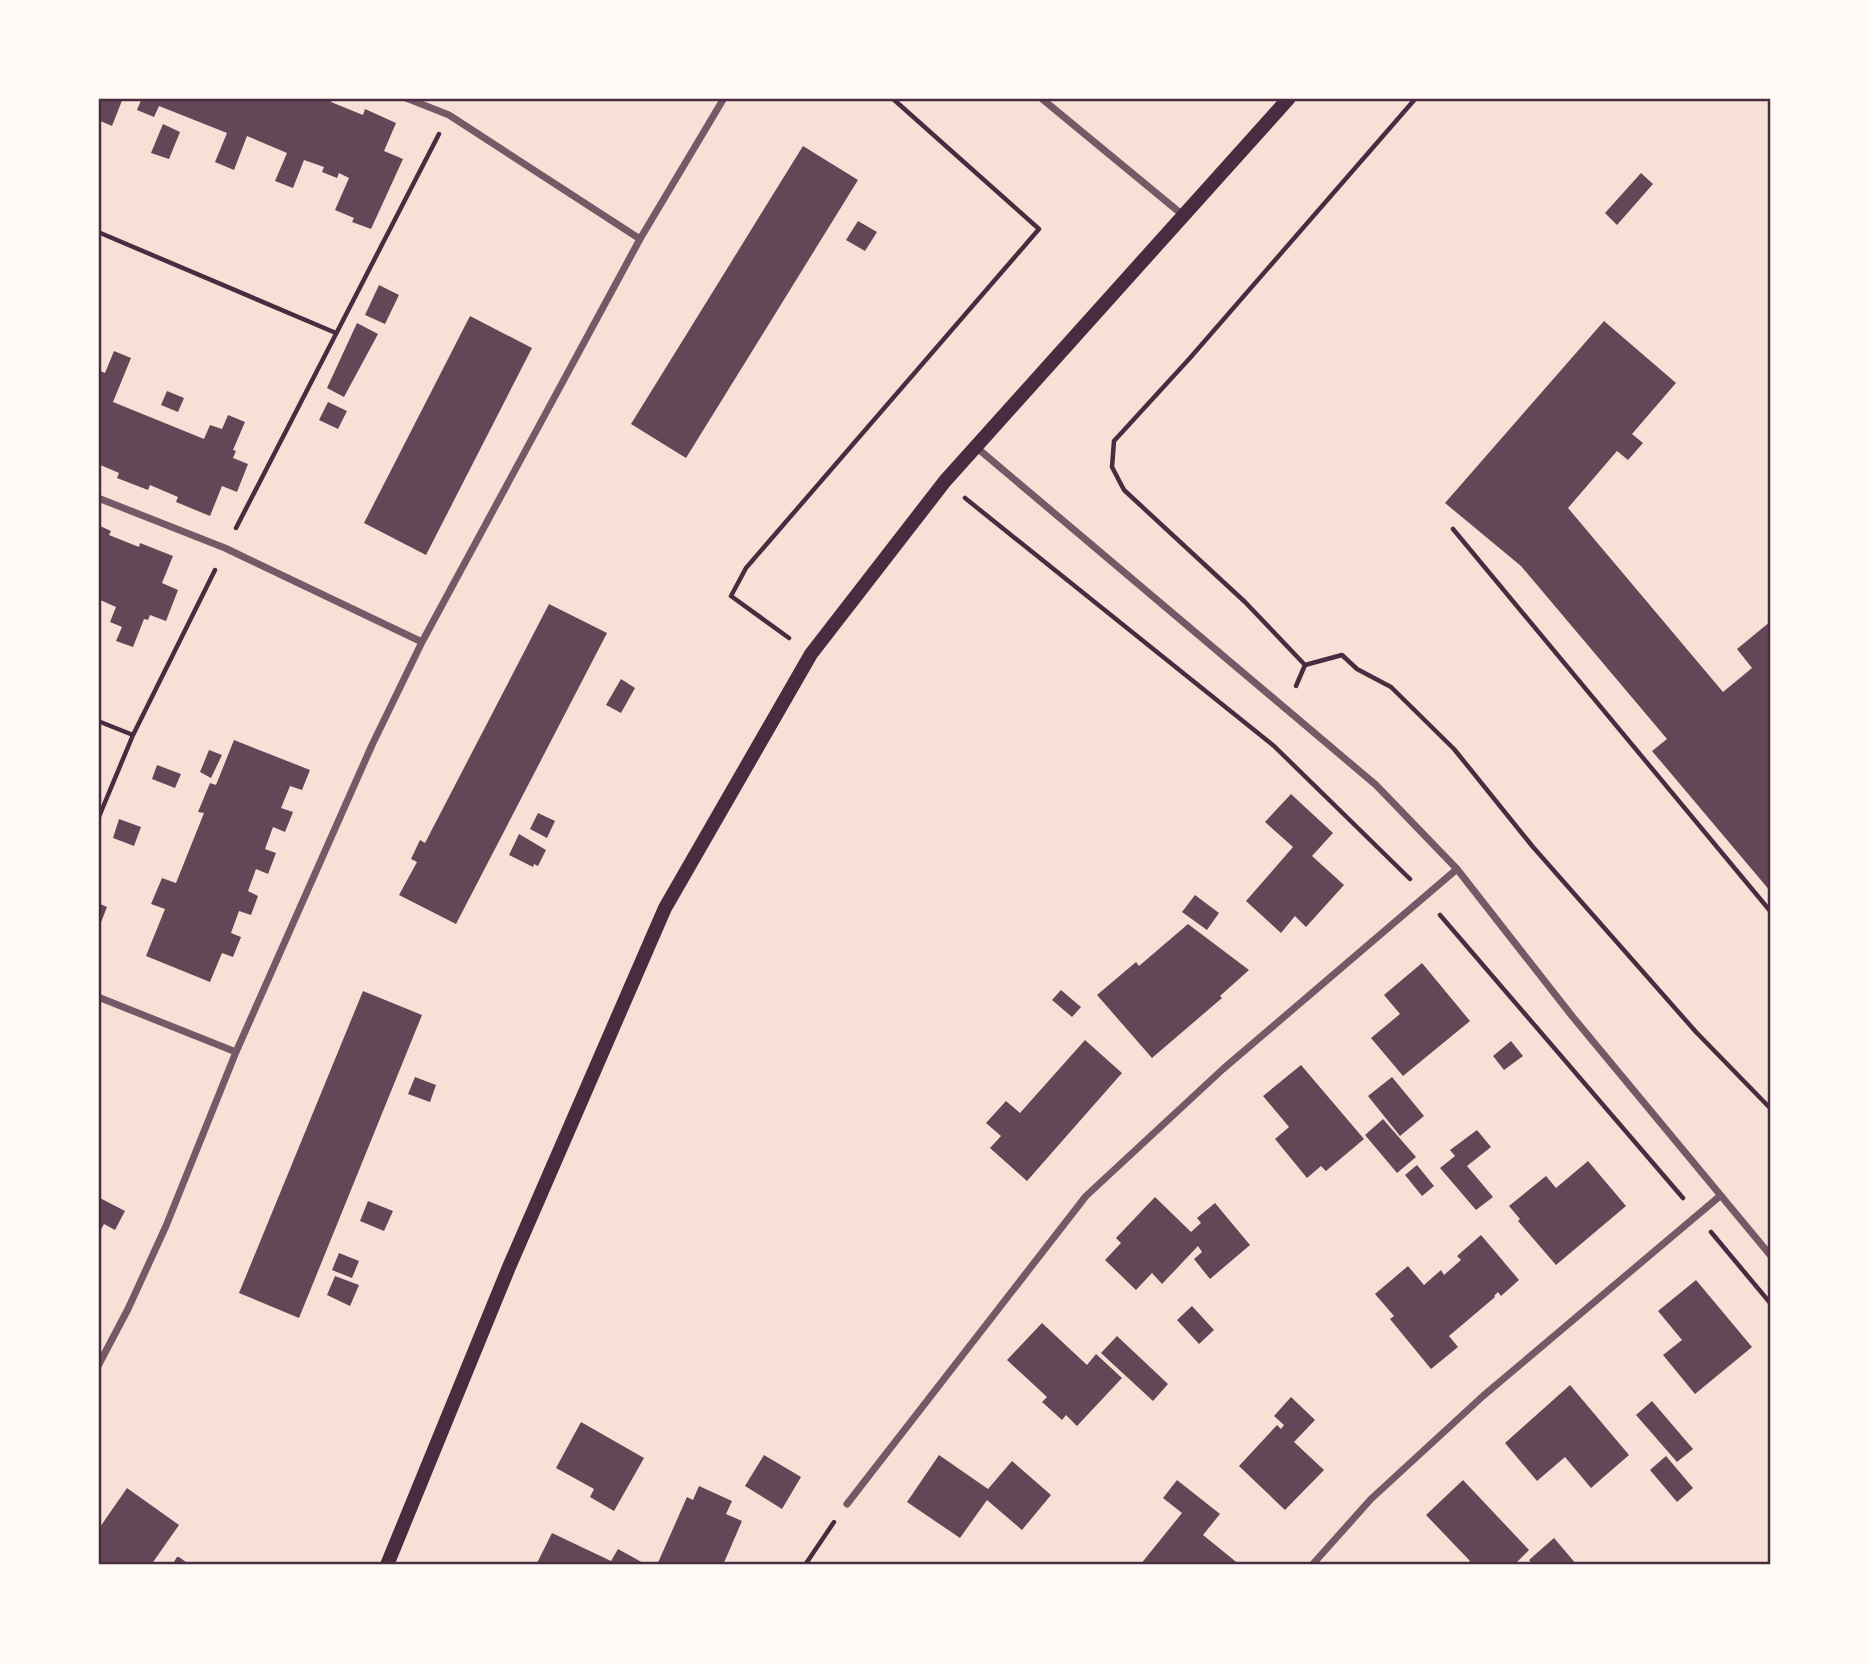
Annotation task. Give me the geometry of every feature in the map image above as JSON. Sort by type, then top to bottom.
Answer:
[{"type":"main road","points":[[387,1565],[515,1255],[665,908],[811,654],[944,481],[1289,98]]},
{"type":"street","points":[[406,98],[449,116],[640,239]]},
{"type":"street","points":[[98,1366],[166,1226],[236,1052],[372,745],[422,642],[640,239],[724,98]]},
{"type":"street","points":[[1041,98],[1184,216]]},
{"type":"street","points":[[976,447],[1376,785],[1457,869],[1573,1016],[1771,1256]]},
{"type":"street","points":[[98,498],[225,548],[422,642]]},
{"type":"street","points":[[847,1504],[1086,1196],[1223,1069],[1457,869]]},
{"type":"street","points":[[98,997],[236,1052]]},
{"type":"street","points":[[1312,1565],[1371,1499],[1482,1396],[1720,1196]]},
{"type":"path","points":[[811,654],[731,596],[746,568],[1039,229],[892,98]]},
{"type":"path","points":[[1305,665],[1245,601],[1124,490],[1112,467],[1114,441],[1190,358],[1416,98]]},
{"type":"path","points":[[98,820],[133,734],[225,548],[449,116]]},
{"type":"path","points":[[98,232],[336,333]]},
{"type":"path","points":[[944,481],[1274,746],[1399,866],[1771,1304]]},
{"type":"path","points":[[1453,529],[1771,912]]},
{"type":"path","points":[[1305,665],[1342,655],[1357,669],[1391,687],[1454,750],[1533,847],[1687,1021],[1771,1109]]},
{"type":"path","points":[[1274,746],[1305,665]]},
{"type":"path","points":[[98,721],[133,734]]},
{"type":"path","points":[[805,1565],[847,1504]]},
{"type":"building","points":[[98,98],[123,98],[112,126],[98,120]]},
{"type":"building","points":[[142,98],[333,98],[331,102],[363,115],[365,109],[396,123],[384,151],[403,159],[371,229],[352,222],[354,218],[335,210],[349,178],[339,173],[337,178],[322,172],[324,167],[304,160],[293,188],[275,181],[287,153],[247,136],[234,170],[215,162],[227,133],[159,106],[154,117],[137,110]]},
{"type":"building","points":[[163,124],[180,132],[169,159],[151,153]]},
{"type":"building","points":[[803,146],[858,180],[686,458],[631,424]]},
{"type":"building","points":[[1641,173],[1653,184],[1617,225],[1605,213]]},
{"type":"building","points":[[858,221],[877,232],[865,251],[846,240]]},
{"type":"building","points":[[379,285],[399,295],[385,324],[365,315]]},
{"type":"building","points":[[470,316],[532,348],[426,555],[364,523]]},
{"type":"building","points":[[1604,321],[1676,383],[1632,434],[1643,443],[1628,460],[1617,451],[1568,508],[1723,692],[1752,668],[1737,649],[1771,621],[1771,892],[1652,751],[1667,739],[1521,566],[1445,503]]},
{"type":"building","points":[[357,323],[378,334],[344,397],[327,388]]},
{"type":"building","points":[[114,351],[131,358],[113,402],[204,439],[210,425],[222,429],[228,415],[245,422],[233,450],[236,451],[233,458],[248,464],[237,492],[222,486],[210,516],[176,502],[178,497],[150,485],[148,490],[117,478],[119,473],[98,464],[98,370],[105,373]]},
{"type":"building","points":[[167,391],[184,398],[178,412],[161,405]]},
{"type":"building","points":[[328,402],[347,411],[338,429],[319,420]]},
{"type":"building","points":[[98,525],[111,531],[109,535],[173,556],[162,583],[178,590],[166,621],[150,615],[148,620],[144,619],[133,647],[116,641],[122,627],[110,622],[116,607],[98,599]]},
{"type":"building","points":[[549,604],[607,633],[456,924],[399,895],[417,862],[411,859],[420,840],[425,843]]},
{"type":"building","points":[[621,679],[635,688],[621,713],[606,705]]},
{"type":"building","points":[[234,740],[310,770],[302,790],[290,786],[281,808],[293,812],[285,832],[273,827],[265,849],[276,853],[268,874],[256,869],[248,891],[258,896],[251,915],[239,911],[231,933],[241,937],[233,957],[222,953],[210,982],[146,956],[165,909],[151,904],[162,878],[176,883],[204,813],[198,812],[210,783],[216,785]]},
{"type":"building","points":[[209,750],[222,755],[211,778],[200,772]]},
{"type":"building","points":[[157,765],[181,774],[175,788],[152,779]]},
{"type":"building","points":[[1291,794],[1333,833],[1312,856],[1344,885],[1306,927],[1295,916],[1281,933],[1246,901],[1293,847],[1265,822]]},
{"type":"building","points":[[538,813],[555,821],[547,838],[530,829]]},
{"type":"building","points":[[119,819],[141,827],[134,846],[113,838]]},
{"type":"building","points":[[519,834],[546,850],[538,866],[534,864],[533,867],[509,855]]},
{"type":"building","points":[[1195,895],[1219,913],[1207,930],[1182,912]]},
{"type":"building","points":[[98,903],[107,907],[98,930]]},
{"type":"building","points":[[1188,924],[1249,970],[1220,996],[1222,998],[1152,1058],[1097,995],[1136,962],[1139,966]]},
{"type":"building","points":[[1422,963],[1470,1021],[1403,1076],[1371,1038],[1400,1014],[1384,995]]},
{"type":"building","points":[[1061,990],[1081,1007],[1072,1017],[1052,1000]]},
{"type":"building","points":[[363,991],[422,1015],[299,1318],[239,1293]]},
{"type":"building","points":[[1085,1040],[1122,1073],[1027,1181],[990,1148],[1001,1136],[986,1123],[1006,1101],[1020,1113]]},
{"type":"building","points":[[1511,1041],[1523,1056],[1504,1070],[1493,1056]]},
{"type":"building","points":[[1301,1065],[1364,1139],[1326,1171],[1321,1166],[1307,1178],[1275,1139],[1289,1127],[1263,1096]]},
{"type":"building","points":[[415,1077],[436,1085],[430,1102],[408,1094]]},
{"type":"building","points":[[1392,1077],[1424,1116],[1400,1136],[1368,1096]]},
{"type":"building","points":[[1383,1119],[1416,1157],[1397,1173],[1365,1135]]},
{"type":"building","points":[[1477,1130],[1491,1147],[1467,1166],[1493,1197],[1476,1210],[1440,1168],[1455,1156],[1450,1150]]},
{"type":"building","points":[[1588,1161],[1626,1206],[1556,1265],[1518,1221],[1520,1219],[1509,1206],[1546,1176],[1556,1188]]},
{"type":"building","points":[[1417,1165],[1434,1186],[1422,1196],[1405,1175]]},
{"type":"building","points":[[98,1197],[125,1211],[115,1230],[104,1224],[98,1235]]},
{"type":"building","points":[[1155,1197],[1191,1232],[1201,1223],[1197,1218],[1215,1203],[1250,1245],[1210,1279],[1194,1259],[1202,1252],[1198,1246],[1162,1284],[1152,1273],[1136,1290],[1105,1260],[1121,1243],[1116,1238]]},
{"type":"building","points":[[368,1201],[393,1211],[384,1231],[360,1221]]},
{"type":"building","points":[[1481,1235],[1519,1280],[1501,1296],[1498,1292],[1449,1336],[1458,1347],[1431,1369],[1390,1319],[1394,1316],[1375,1294],[1408,1266],[1424,1285],[1441,1270],[1444,1275],[1461,1260],[1457,1256]]},
{"type":"building","points":[[339,1253],[359,1261],[352,1278],[332,1270]]},
{"type":"building","points":[[335,1276],[359,1285],[350,1306],[327,1295]]},
{"type":"building","points":[[1696,1280],[1752,1347],[1695,1394],[1663,1355],[1682,1340],[1658,1311]]},
{"type":"building","points":[[1192,1306],[1214,1330],[1199,1344],[1177,1320]]},
{"type":"building","points":[[1042,1323],[1087,1365],[1096,1354],[1122,1378],[1077,1426],[1066,1415],[1062,1420],[1042,1402],[1047,1397],[1007,1360]]},
{"type":"building","points":[[1117,1336],[1168,1384],[1153,1401],[1101,1353]]},
{"type":"building","points":[[1570,1385],[1629,1455],[1591,1488],[1565,1457],[1537,1481],[1505,1443]]},
{"type":"building","points":[[1291,1397],[1315,1420],[1294,1442],[1324,1470],[1285,1510],[1239,1466],[1277,1425],[1281,1429],[1284,1425],[1274,1416]]},
{"type":"building","points":[[1652,1401],[1693,1449],[1677,1462],[1636,1415]]},
{"type":"building","points":[[581,1422],[644,1458],[614,1511],[590,1497],[594,1489],[556,1468]]},
{"type":"building","points":[[764,1455],[801,1477],[782,1509],[745,1486]]},
{"type":"building","points":[[939,1455],[988,1489],[1012,1461],[1051,1495],[1022,1530],[987,1500],[960,1538],[907,1502]]},
{"type":"building","points":[[1666,1456],[1693,1488],[1677,1502],[1650,1470]]},
{"type":"building","points":[[1177,1480],[1220,1514],[1203,1535],[1240,1565],[1140,1565],[1182,1513],[1163,1498]]},
{"type":"building","points":[[1463,1480],[1529,1550],[1514,1565],[1465,1565],[1470,1561],[1426,1515]]},
{"type":"building","points":[[699,1486],[732,1501],[726,1514],[742,1521],[723,1565],[657,1565],[687,1497],[693,1500]]},
{"type":"building","points":[[127,1488],[179,1525],[151,1565],[98,1565],[98,1530]]},
{"type":"building","points":[[552,1533],[611,1561],[618,1549],[647,1565],[536,1565]]},
{"type":"building","points":[[1554,1538],[1577,1565],[1533,1565],[1529,1560]]},
{"type":"building","points":[[179,1557],[190,1565],[172,1565]]}]
